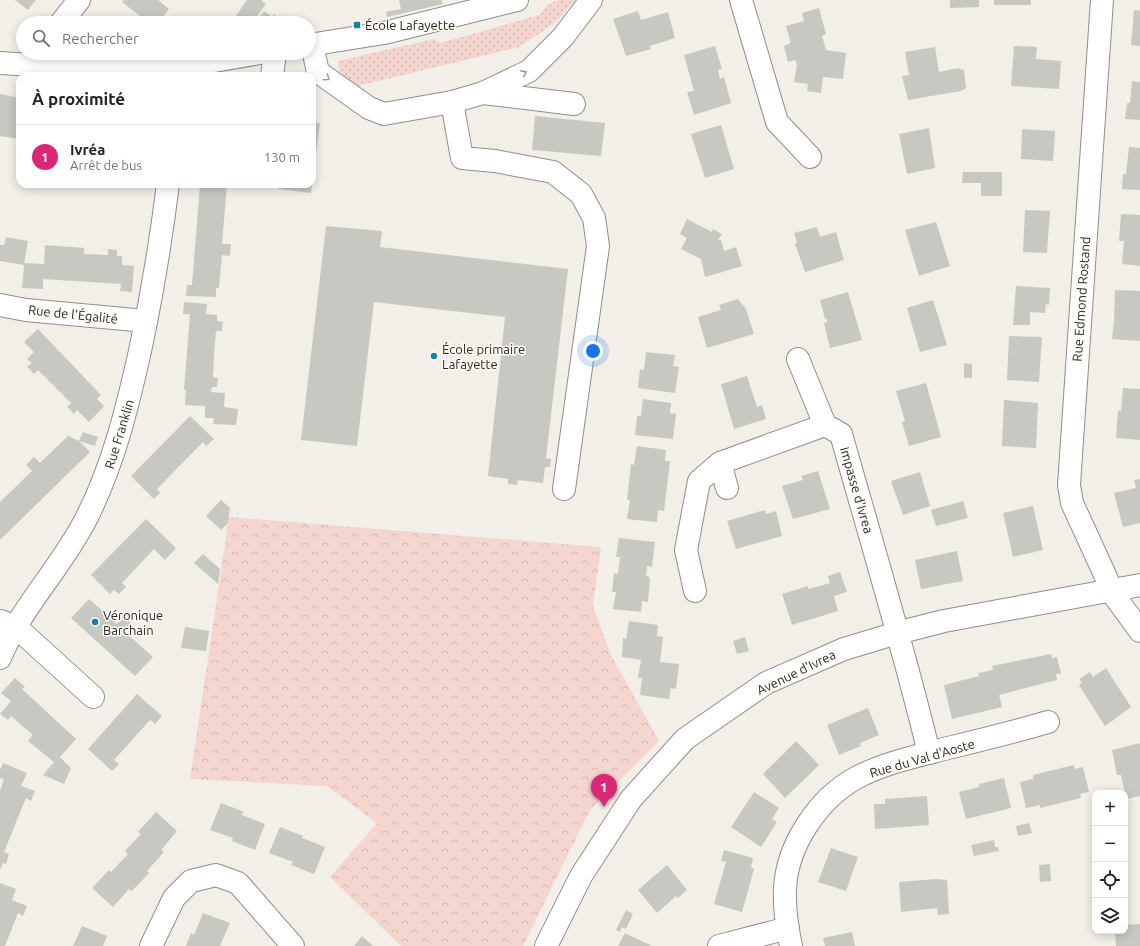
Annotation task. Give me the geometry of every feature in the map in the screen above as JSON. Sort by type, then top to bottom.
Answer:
[{"type":"street","points":[[314,60],[318,72],[369,108],[384,114],[452,102],[483,93],[529,71],[564,37],[591,0]]},
{"type":"street","points":[[741,0],[777,122],[810,157]]},
{"type":"street","name":"Rue Edmond Rostand","points":[[1102,0],[1069,485],[1072,503],[1110,590],[1140,631]]},
{"type":"street","points":[[316,44],[384,33],[507,1]]},
{"type":"street","points":[[70,16],[78,9]]},
{"type":"street","points":[[0,63],[49,60]]},
{"type":"street","points":[[96,60],[172,69],[220,60]]},
{"type":"street","points":[[273,72],[274,60]]},
{"type":"street","points":[[483,93],[574,104]]},
{"type":"street","points":[[452,102],[462,158],[496,161],[553,172],[581,194],[594,218],[598,246],[564,489]]},
{"type":"street","name":"Rue Franklin","points":[[0,658],[8,624],[35,595],[65,554],[85,520],[107,473],[128,405],[146,321],[160,248],[168,188]]},
{"type":"street","name":"Rue de l'Égalité","points":[[0,306],[146,321]]},
{"type":"street","points":[[695,591],[686,550],[699,481],[720,463],[825,425],[798,359]]},
{"type":"street","name":"Impasse d'Ivrea","points":[[825,425],[841,434],[897,633],[910,673],[930,753]]},
{"type":"street","points":[[720,463],[727,488]]},
{"type":"street","name":"Avenue d'Ivrea","points":[[546,946],[581,876],[631,799],[685,738],[766,683],[844,649],[897,633],[959,618],[1140,585]]},
{"type":"street","points":[[8,624],[93,696]]},
{"type":"street","name":"Rue du Val d'Aoste","points":[[790,937],[785,904],[788,871],[794,850],[814,815],[840,789],[855,779],[889,764],[1048,722]]},
{"type":"street","points":[[151,946],[174,898],[191,881],[216,875],[238,883],[293,946]]},
{"type":"street","points":[[719,946],[790,937]]},
{"type":"green space","points":[[559,0],[575,0],[556,22],[519,47],[358,86],[340,76],[338,61],[434,39],[440,43],[539,15],[548,4]]},
{"type":"green space","points":[[229,517],[601,547],[593,606],[610,653],[659,741],[590,810],[523,946],[401,946],[330,877],[377,823],[327,786],[190,779]]},
{"type":"building","points":[[15,0],[36,0],[28,10]]},
{"type":"building","points":[[124,0],[158,0],[169,9],[164,16],[140,16],[122,2]]},
{"type":"building","points":[[247,0],[261,0],[266,4],[257,16],[236,16]]},
{"type":"building","points":[[399,0],[441,0],[443,4],[387,17],[386,12],[401,9]]},
{"type":"building","points":[[950,0],[979,0],[979,7],[950,8]]},
{"type":"building","points":[[994,0],[1031,0],[1031,5],[994,5]]},
{"type":"building","points":[[819,8],[826,34],[822,36],[826,50],[846,53],[843,79],[823,77],[821,93],[807,91],[808,84],[794,82],[797,64],[795,60],[788,62],[784,46],[791,43],[786,26],[804,21],[802,13]]},
{"type":"building","points":[[1134,10],[1140,11],[1140,46],[1131,45]]},
{"type":"building","points":[[264,11],[271,16],[260,16]]},
{"type":"building","points":[[638,11],[641,20],[668,12],[675,38],[650,46],[651,49],[626,56],[613,19]]},
{"type":"building","points":[[715,46],[722,69],[718,70],[720,79],[724,77],[731,103],[694,115],[687,92],[694,91],[684,55]]},
{"type":"building","points":[[1014,46],[1037,47],[1036,59],[1061,61],[1059,89],[1011,86]]},
{"type":"building","points":[[935,47],[939,72],[958,68],[964,70],[966,88],[961,91],[908,100],[902,76],[909,75],[905,52]]},
{"type":"building","points":[[1132,81],[1140,82],[1140,120],[1125,119],[1127,103],[1130,103]]},
{"type":"building","points":[[0,94],[16,97],[16,138],[0,136]]},
{"type":"building","points":[[535,116],[605,123],[601,156],[532,150]]},
{"type":"building","points":[[316,122],[320,123],[316,154]]},
{"type":"building","points":[[721,125],[734,169],[705,178],[691,134]]},
{"type":"building","points":[[929,128],[935,168],[907,174],[899,134]]},
{"type":"building","points":[[1022,129],[1055,131],[1053,161],[1021,159]]},
{"type":"building","points":[[1129,147],[1140,148],[1140,190],[1122,189],[1123,174],[1126,174]]},
{"type":"building","points":[[963,172],[1002,172],[1002,196],[981,196],[981,183],[962,183]]},
{"type":"building","points":[[200,188],[227,188],[222,244],[231,244],[230,256],[222,255],[219,288],[216,288],[216,297],[186,296],[187,285],[192,285]]},
{"type":"building","points":[[278,188],[312,188],[311,193]]},
{"type":"building","points":[[1025,210],[1050,211],[1047,253],[1023,252]]},
{"type":"building","points":[[1121,214],[1140,215],[1140,266],[1122,264],[1124,241],[1119,241]]},
{"type":"building","points":[[687,219],[712,232],[713,229],[722,234],[718,240],[721,240],[724,251],[736,247],[742,266],[705,277],[701,259],[681,249],[687,238],[680,234]]},
{"type":"building","points":[[936,222],[950,266],[919,276],[905,230]]},
{"type":"building","points":[[326,226],[382,231],[380,247],[568,269],[546,458],[551,459],[550,467],[545,467],[543,483],[518,480],[517,485],[508,484],[508,479],[488,476],[505,317],[374,302],[357,446],[301,440]]},
{"type":"building","points":[[817,227],[820,237],[836,232],[844,260],[805,272],[795,244],[797,243],[794,233]]},
{"type":"building","points":[[6,237],[28,241],[24,263],[44,264],[45,245],[84,248],[84,254],[108,255],[108,249],[117,250],[117,256],[122,256],[122,265],[134,266],[132,292],[120,291],[121,284],[43,279],[43,289],[22,288],[24,265],[0,261],[0,245],[4,245]]},
{"type":"building","points":[[1016,286],[1050,288],[1049,305],[1046,304],[1045,313],[1030,312],[1030,325],[1013,325]]},
{"type":"building","points":[[1115,290],[1140,291],[1140,341],[1112,339]]},
{"type":"building","points":[[848,292],[862,340],[830,348],[824,323],[827,322],[827,319],[825,319],[820,300]]},
{"type":"building","points":[[738,299],[746,309],[754,334],[707,348],[698,317],[721,310],[719,305]]},
{"type":"building","points":[[933,300],[947,345],[920,352],[907,308]]},
{"type":"building","points":[[184,302],[207,304],[206,314],[217,315],[217,321],[223,322],[222,331],[216,331],[213,377],[218,378],[217,387],[212,387],[211,392],[225,393],[224,407],[238,409],[236,425],[213,424],[214,418],[205,418],[205,406],[185,405],[186,390],[184,390],[190,314],[183,314]]},
{"type":"building","points":[[38,329],[101,395],[97,399],[104,406],[89,422],[77,410],[74,414],[67,407],[71,403],[38,370],[34,374],[27,367],[32,363],[27,359],[34,352],[24,342]]},
{"type":"building","points":[[1009,336],[1042,337],[1039,382],[1007,380]]},
{"type":"building","points":[[646,352],[675,355],[673,366],[679,367],[675,393],[638,388],[640,369],[644,370]]},
{"type":"building","points":[[964,363],[972,364],[972,378],[964,378]]},
{"type":"building","points":[[747,376],[757,407],[762,405],[766,419],[734,429],[721,384]]},
{"type":"building","points":[[926,383],[941,437],[909,446],[902,422],[905,421],[896,391]]},
{"type":"building","points":[[1123,388],[1140,389],[1140,440],[1116,438],[1118,411],[1121,411]]},
{"type":"building","points":[[643,399],[671,403],[670,413],[676,414],[673,439],[635,435],[637,416],[641,416]]},
{"type":"building","points":[[1004,400],[1038,403],[1036,448],[1002,446]]},
{"type":"building","points":[[190,416],[214,439],[206,446],[203,442],[157,489],[160,493],[154,499],[131,476]]},
{"type":"building","points":[[83,432],[98,437],[95,446],[79,441]]},
{"type":"building","points":[[68,436],[79,441],[90,452],[0,540],[0,502],[32,471],[26,465],[34,457],[40,463]]},
{"type":"building","points":[[637,446],[666,450],[665,461],[670,461],[664,511],[658,510],[657,522],[627,519],[630,500],[627,500],[631,464],[634,465]]},
{"type":"building","points":[[818,471],[830,509],[793,519],[782,486],[803,480],[801,476]]},
{"type":"building","points":[[920,472],[930,506],[903,515],[891,481]]},
{"type":"building","points":[[1140,479],[1140,523],[1123,527],[1114,493],[1136,488],[1134,480]]},
{"type":"building","points":[[221,500],[230,508],[228,523],[221,530],[206,516]]},
{"type":"building","points":[[963,501],[968,518],[936,526],[931,510]]},
{"type":"building","points":[[1033,506],[1043,550],[1013,557],[1003,513]]},
{"type":"building","points":[[765,510],[766,514],[776,511],[782,536],[736,549],[727,521]]},
{"type":"building","points":[[146,519],[176,548],[165,560],[154,549],[122,583],[126,587],[119,594],[114,590],[110,594],[91,575]]},
{"type":"building","points":[[619,538],[655,542],[652,567],[647,566],[646,576],[650,577],[648,602],[642,601],[641,612],[613,609],[616,592],[612,592],[614,573],[618,574],[620,557],[616,557]]},
{"type":"building","points":[[957,551],[963,581],[921,589],[915,560]]},
{"type":"building","points":[[203,554],[220,569],[218,584],[194,563]]},
{"type":"building","points":[[840,572],[847,592],[834,596],[838,611],[792,625],[782,594],[808,586],[808,589],[830,583],[828,576]]},
{"type":"building","points":[[89,599],[117,624],[123,617],[131,623],[124,631],[153,657],[135,676],[71,618]]},
{"type":"building","points":[[629,621],[658,625],[657,636],[663,637],[660,662],[679,664],[676,689],[671,688],[669,699],[640,695],[642,678],[638,678],[641,660],[622,657],[623,638],[626,639]]},
{"type":"building","points":[[185,627],[209,631],[206,651],[181,648]]},
{"type":"building","points":[[745,637],[749,651],[737,654],[733,641]]},
{"type":"building","points":[[1051,654],[1052,658],[1057,657],[1061,674],[1056,674],[1057,680],[999,695],[1002,707],[952,719],[944,685],[979,676],[978,673],[993,670],[992,666]]},
{"type":"building","points":[[1106,668],[1131,707],[1105,726],[1079,685],[1082,683],[1079,679],[1090,672],[1093,677]]},
{"type":"building","points":[[15,678],[25,687],[22,689],[76,739],[60,757],[71,768],[64,784],[43,775],[54,762],[28,741],[33,735],[11,716],[8,720],[0,714],[11,701],[1,693]]},
{"type":"building","points":[[137,694],[162,716],[155,724],[150,720],[114,760],[119,764],[112,771],[88,749]]},
{"type":"building","points":[[868,708],[879,735],[860,743],[861,746],[839,755],[827,725]]},
{"type":"building","points":[[796,741],[819,765],[785,798],[763,774]]},
{"type":"building","points":[[1140,743],[1140,796],[1128,799],[1128,790],[1124,790],[1121,775],[1117,775],[1112,750]]},
{"type":"building","points":[[3,763],[27,773],[21,786],[35,791],[31,801],[26,798],[4,852],[9,854],[6,864],[3,863],[0,870],[0,791],[4,780],[0,778],[0,770]]},
{"type":"building","points":[[1074,765],[1074,769],[1083,767],[1089,792],[1080,794],[1081,798],[1040,808],[1040,805],[1026,808],[1020,782],[1033,779],[1033,775]]},
{"type":"building","points":[[1004,778],[1011,808],[966,819],[959,792],[979,787],[979,784]]},
{"type":"building","points":[[754,792],[779,808],[772,819],[777,822],[761,847],[731,827]]},
{"type":"building","points":[[927,796],[929,825],[875,829],[874,804],[885,804],[885,799]]},
{"type":"building","points":[[221,803],[244,812],[242,815],[265,824],[255,850],[232,841],[233,838],[210,830]]},
{"type":"building","points":[[156,812],[177,831],[161,850],[164,852],[147,871],[149,873],[132,891],[129,889],[113,907],[92,888],[109,870],[111,872],[128,854],[125,851],[141,834],[138,832]]},
{"type":"building","points":[[1029,823],[1032,833],[1018,836],[1016,826]]},
{"type":"building","points":[[280,827],[325,847],[314,874],[291,865],[293,862],[269,853]]},
{"type":"building","points":[[994,840],[995,847],[998,847],[999,851],[974,856],[971,845]]},
{"type":"building","points":[[831,848],[858,857],[846,891],[818,882]]},
{"type":"building","points":[[724,850],[753,858],[751,868],[754,869],[742,912],[714,904],[726,862],[721,861]]},
{"type":"building","points":[[1050,864],[1051,881],[1040,882],[1039,865]]},
{"type":"building","points":[[667,865],[687,890],[678,898],[676,896],[657,913],[638,890]]},
{"type":"building","points":[[935,879],[947,880],[949,914],[938,915],[937,908],[901,912],[899,882]]},
{"type":"building","points":[[0,883],[16,889],[12,900],[27,906],[23,916],[18,913],[5,946],[0,946]]},
{"type":"building","points":[[626,910],[633,914],[626,929],[622,927],[620,932],[616,930]]},
{"type":"building","points":[[203,913],[230,923],[220,946],[186,946],[191,933],[194,935]]},
{"type":"building","points":[[1140,924],[1140,946],[1116,946],[1115,934],[1128,934],[1128,925]]},
{"type":"building","points":[[82,926],[107,936],[103,946],[73,946]]},
{"type":"building","points":[[852,932],[855,946],[825,946],[823,938]]},
{"type":"building","points":[[625,933],[652,946],[618,946]]},
{"type":"building","points":[[362,936],[373,946],[354,946]]},
{"type":"place","name":"École Lafayette","points":[[357,25]]},
{"type":"place","name":"École primaire Lafayette","points":[[434,356]]},
{"type":"place","name":"Véronique Barchain","points":[[95,622]]},
{"type":"place","name":"Ivréa","points":[[604,807]]}]
